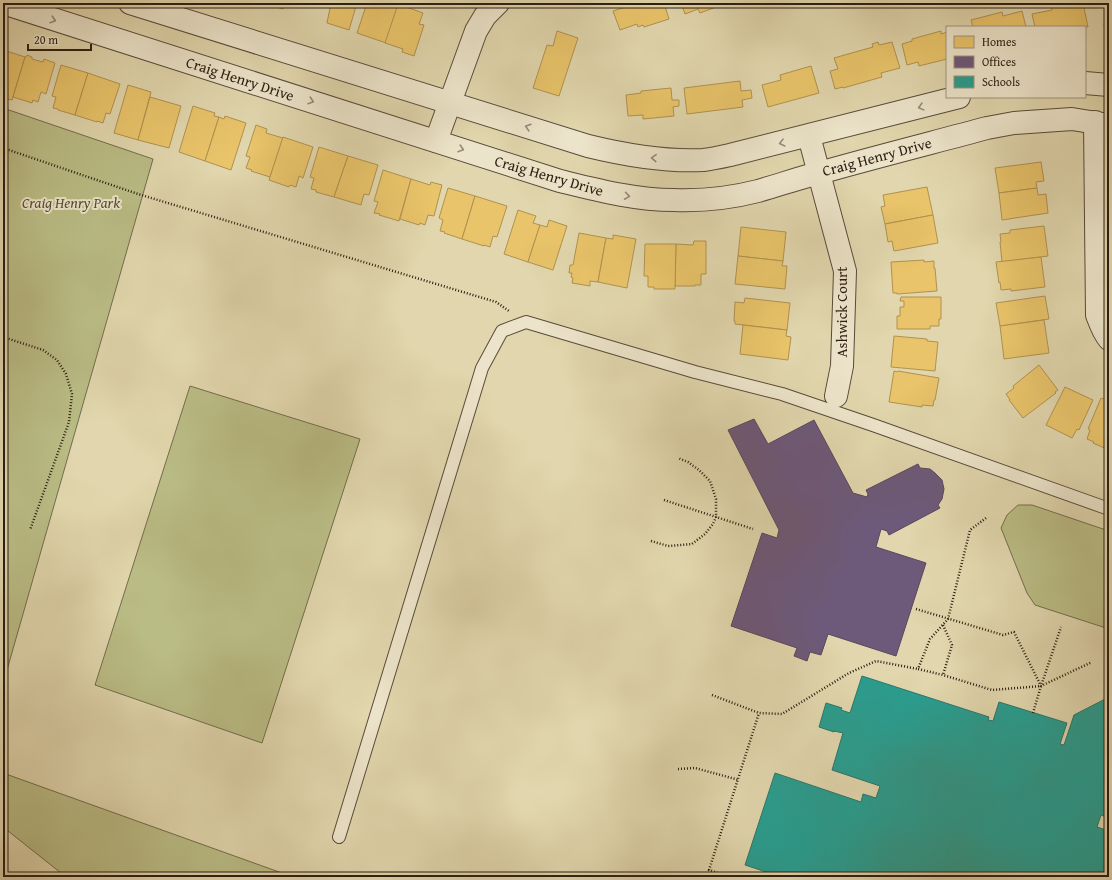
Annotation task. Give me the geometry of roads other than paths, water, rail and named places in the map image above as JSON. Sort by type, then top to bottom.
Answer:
[{"type":"street","name":"Craig Henry Drive","points":[[3,3],[560,181],[615,194],[673,200],[699,200],[728,196],[750,192],[987,128],[1014,123],[1072,119],[1102,123]]},
{"type":"street","points":[[130,3],[588,146],[646,158],[703,160],[730,155],[955,98]]},
{"type":"street","points":[[436,141],[476,31],[485,16],[498,3]]},
{"type":"street","points":[[1086,83],[1109,86]]},
{"type":"street","points":[[1102,123],[1097,315],[1101,326],[1109,339]]},
{"type":"street","name":"Ashwick Court","points":[[809,136],[845,271],[842,366],[836,396]]},
{"type":"lane","points":[[339,837],[482,368],[502,331],[526,322],[695,372],[782,394],[1109,509]]},
{"type":"railway","points":[[3,871],[11,877]]},
{"type":"park label","name":"Craig Henry Park","points":[[71,203]]}]
